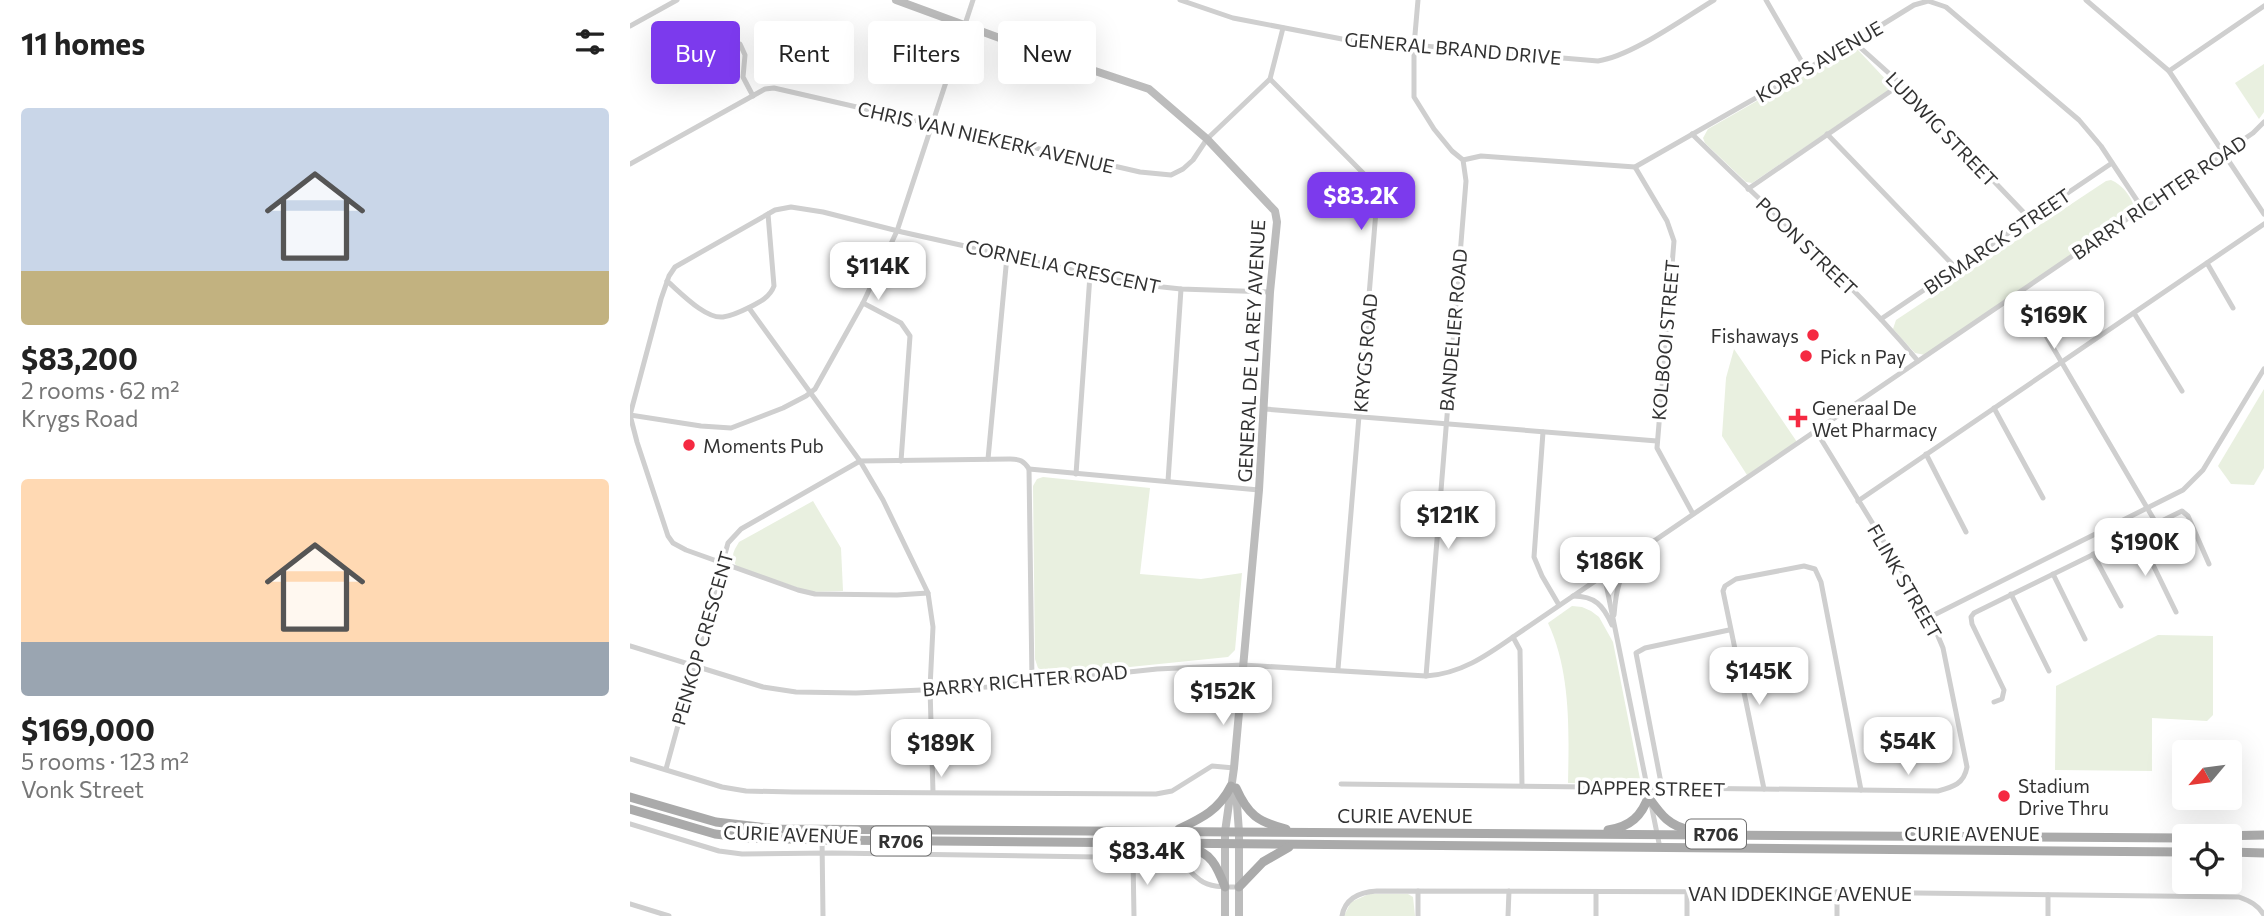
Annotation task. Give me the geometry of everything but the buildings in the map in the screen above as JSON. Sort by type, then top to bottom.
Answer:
[{"type":"main road","points":[[1174,832],[1208,815],[1234,787],[1250,813],[1257,818],[1270,825],[1300,832]]},
{"type":"main road","points":[[1582,833],[1613,830],[1627,825],[1641,812],[1648,794]]},
{"type":"main road","points":[[1648,794],[1663,817],[1672,825],[1725,834]]},
{"type":"main road","name":"CURIE AVENUE","points":[[630,797],[732,825],[776,829],[2172,838]]},
{"type":"main road","name":"CURIE AVENUE","points":[[630,810],[715,834],[822,841],[2172,852]]},
{"type":"main road","points":[[2242,837],[2264,837]]},
{"type":"main road","points":[[2242,838],[2264,837]]},
{"type":"main road","points":[[1175,844],[1208,855],[1216,863],[1225,887]]},
{"type":"main road","points":[[1238,887],[1264,862],[1294,844]]},
{"type":"main road","points":[[2242,852],[2264,853]]},
{"type":"street","points":[[630,26],[677,0]]},
{"type":"street","name":"GENERAL DE LA REY AVENUE","points":[[896,0],[955,21]]},
{"type":"street","points":[[967,21],[973,0]]},
{"type":"street","name":"GENERAL BRAND DRIVE","points":[[1180,0],[1233,18],[1342,39],[1598,61],[1612,59],[1628,51],[1714,0]]},
{"type":"street","points":[[1418,0],[1414,46],[1416,100],[1441,138],[1463,160],[1481,156],[1635,167]]},
{"type":"street","points":[[1766,0],[1806,69]]},
{"type":"street","points":[[2087,0],[2169,71],[2264,214]]},
{"type":"street","name":"KORPS AVENUE","points":[[1635,167],[1922,1],[1934,1],[1946,7],[2079,120],[2142,208]]},
{"type":"street","points":[[2169,71],[2264,6]]},
{"type":"street","points":[[1270,79],[1283,27]]},
{"type":"street","name":"GENERAL DE LA REY AVENUE","points":[[984,32],[1149,89],[1206,139],[1275,211],[1277,222],[1270,292],[1265,409],[1234,768],[1239,832],[1239,916]]},
{"type":"street","name":"LUDWIG STREET","points":[[1854,42],[1901,85],[2029,218]]},
{"type":"street","points":[[740,44],[746,55],[743,78],[753,96]]},
{"type":"street","name":"CHRIS VAN NIEKERK AVENUE","points":[[630,164],[765,89],[774,88],[1165,176],[1176,174],[1193,160],[1206,139],[1270,79]]},
{"type":"street","name":"KRYGS ROAD","points":[[1270,79],[1368,178],[1376,193],[1338,669]]},
{"type":"street","points":[[928,593],[815,594],[686,550],[671,540],[630,415],[732,428],[783,408],[811,393],[822,379],[863,303],[897,231],[946,84]]},
{"type":"street","points":[[1748,189],[1901,85]]},
{"type":"street","name":"BARRY RICHTER ROAD","points":[[630,646],[763,687],[796,692],[856,693],[987,687],[1157,669],[1243,665],[1441,676],[1461,669],[1513,637],[2021,293],[2253,133],[2264,122]]},
{"type":"street","name":"POON STREET","points":[[1692,134],[1881,319],[1918,361]]},
{"type":"street","points":[[1827,134],[1956,268]]},
{"type":"street","name":"BANDELIER ROAD","points":[[1426,676],[1465,201],[1463,160]]},
{"type":"street","name":"BISMARCK STREET","points":[[1881,319],[2112,163]]},
{"type":"street","name":"KOLBOOI STREET","points":[[1635,167],[1667,221],[1674,241],[1657,441],[1659,452],[1693,514]]},
{"type":"street","name":"CORNELIA CRESCENT","points":[[630,415],[667,281],[673,269],[782,208],[823,212],[1135,284],[1181,289],[1270,292]]},
{"type":"street","points":[[667,281],[713,316],[723,317],[749,308],[769,295],[775,286],[768,214]]},
{"type":"street","points":[[1858,501],[2264,224]]},
{"type":"street","points":[[989,459],[1007,256]]},
{"type":"street","points":[[2207,263],[2233,308]]},
{"type":"street","points":[[1076,474],[1090,275]]},
{"type":"street","points":[[1168,481],[1181,289]]},
{"type":"street","points":[[2021,293],[2156,523]]},
{"type":"street","points":[[863,303],[901,323],[910,336],[901,461]]},
{"type":"street","points":[[749,308],[860,461],[883,500],[928,593],[933,627],[930,688],[933,792]]},
{"type":"street","points":[[2134,313],[2182,391]]},
{"type":"street","points":[[1930,617],[2183,490],[2195,480],[2264,369]]},
{"type":"street","points":[[1994,408],[2043,498]]},
{"type":"street","points":[[1265,409],[1657,441]]},
{"type":"street","name":"FLINK STREET","points":[[1816,431],[1930,617],[1943,648],[1967,767],[1966,776],[1960,783]]},
{"type":"street","points":[[1543,432],[1533,550],[1538,570],[1559,605]]},
{"type":"street","points":[[1926,454],[1966,532]]},
{"type":"street","points":[[860,461],[989,459],[1020,460],[1026,463],[1029,469],[1032,681]]},
{"type":"street","name":"PENKOP CRESCENT","points":[[666,769],[728,543],[741,530],[860,461]]},
{"type":"street","points":[[1029,469],[1259,489]]},
{"type":"street","points":[[1994,702],[2002,699],[2004,690],[1971,617],[1974,613],[2177,512],[2185,513],[2209,564]]},
{"type":"street","points":[[2137,532],[2176,612]]},
{"type":"street","points":[[1614,624],[1616,588],[1623,570],[1635,554]]},
{"type":"street","points":[[2093,554],[2121,606]]},
{"type":"street","points":[[1763,789],[1723,591],[1729,582],[1804,566],[1815,569],[1821,582],[1861,790]]},
{"type":"street","points":[[1604,574],[1660,848]]},
{"type":"street","points":[[2053,574],[2085,639]]},
{"type":"street","points":[[2011,594],[2049,671]]},
{"type":"street","points":[[1573,596],[1586,596],[1597,601],[1611,622],[1617,638]]},
{"type":"street","points":[[1662,788],[1636,653],[1646,648],[1729,630]]},
{"type":"street","points":[[1513,637],[1520,650],[1522,786]]},
{"type":"street","points":[[630,759],[722,787],[746,791],[1165,794],[1212,766],[1234,768]]},
{"type":"street","name":"DAPPER STREET","points":[[1341,784],[1522,786],[1648,794],[1662,788],[1938,791],[1960,783]]},
{"type":"street","name":"GENERAL DE LA REY AVENUE","points":[[1225,916],[1225,832],[1234,787]]},
{"type":"street","name":"CURIE AVENUE","points":[[630,824],[733,853],[1179,860],[1185,863],[1199,880],[1208,884],[1238,887]]},
{"type":"street","points":[[822,829],[823,916]]},
{"type":"street","points":[[1133,859],[1134,916]]},
{"type":"street","name":"VAN IDDEKINGE AVENUE","points":[[1342,916],[1348,901],[1358,895],[1377,891],[1837,892],[2239,897],[2252,902],[2264,915]]},
{"type":"street","points":[[1418,891],[1418,916]]},
{"type":"street","points":[[1508,891],[1508,916]]},
{"type":"street","points":[[1596,892],[1596,916]]},
{"type":"street","points":[[1687,892],[1687,916]]},
{"type":"street","points":[[1836,916],[1837,892]]},
{"type":"street","points":[[2048,895],[2048,916]]},
{"type":"street","points":[[630,904],[669,916]]},
{"type":"green space","points":[[1849,48],[1858,50],[1890,84],[1888,91],[1752,183],[1746,182],[1705,143],[1703,138],[1708,129]]},
{"type":"green space","points":[[2264,64],[2264,112],[2259,119],[2235,83]]},
{"type":"green space","points":[[2111,180],[2121,186],[2129,196],[2134,207],[2133,218],[1925,355],[1915,353],[1893,329],[1896,320]]},
{"type":"green space","points":[[1734,349],[1797,442],[1747,475],[1722,436],[1726,378]]},
{"type":"green space","points":[[2264,389],[2264,468],[2254,485],[2231,484],[2218,466]]},
{"type":"green space","points":[[1043,477],[1150,488],[1140,574],[1201,579],[1242,573],[1235,650],[1228,657],[1051,675],[1038,668],[1035,659],[1033,486],[1037,479]]},
{"type":"green space","points":[[813,501],[841,548],[843,591],[810,592],[737,567],[733,554],[739,542]]},
{"type":"green space","points":[[1572,606],[1582,607],[1599,617],[1613,642],[1640,779],[1635,785],[1568,783],[1565,681],[1556,642],[1548,623]]},
{"type":"green space","points":[[2158,635],[2213,636],[2213,715],[2207,721],[2152,718],[2152,771],[2055,770],[2056,686]]},
{"type":"green space","points":[[1369,894],[1408,894],[1413,897],[1415,916],[1344,916],[1351,902]]},
{"type":"place","name":"Fishaways","points":[[1813,335]]},
{"type":"place","name":"Pick n Pay","points":[[1806,356]]},
{"type":"place","name":"Generaal De Wet Pharmacy","points":[[1798,418]]},
{"type":"place","name":"Moments Pub","points":[[689,445]]},
{"type":"place","name":"Stadium Drive Thru","points":[[2004,796]]}]
